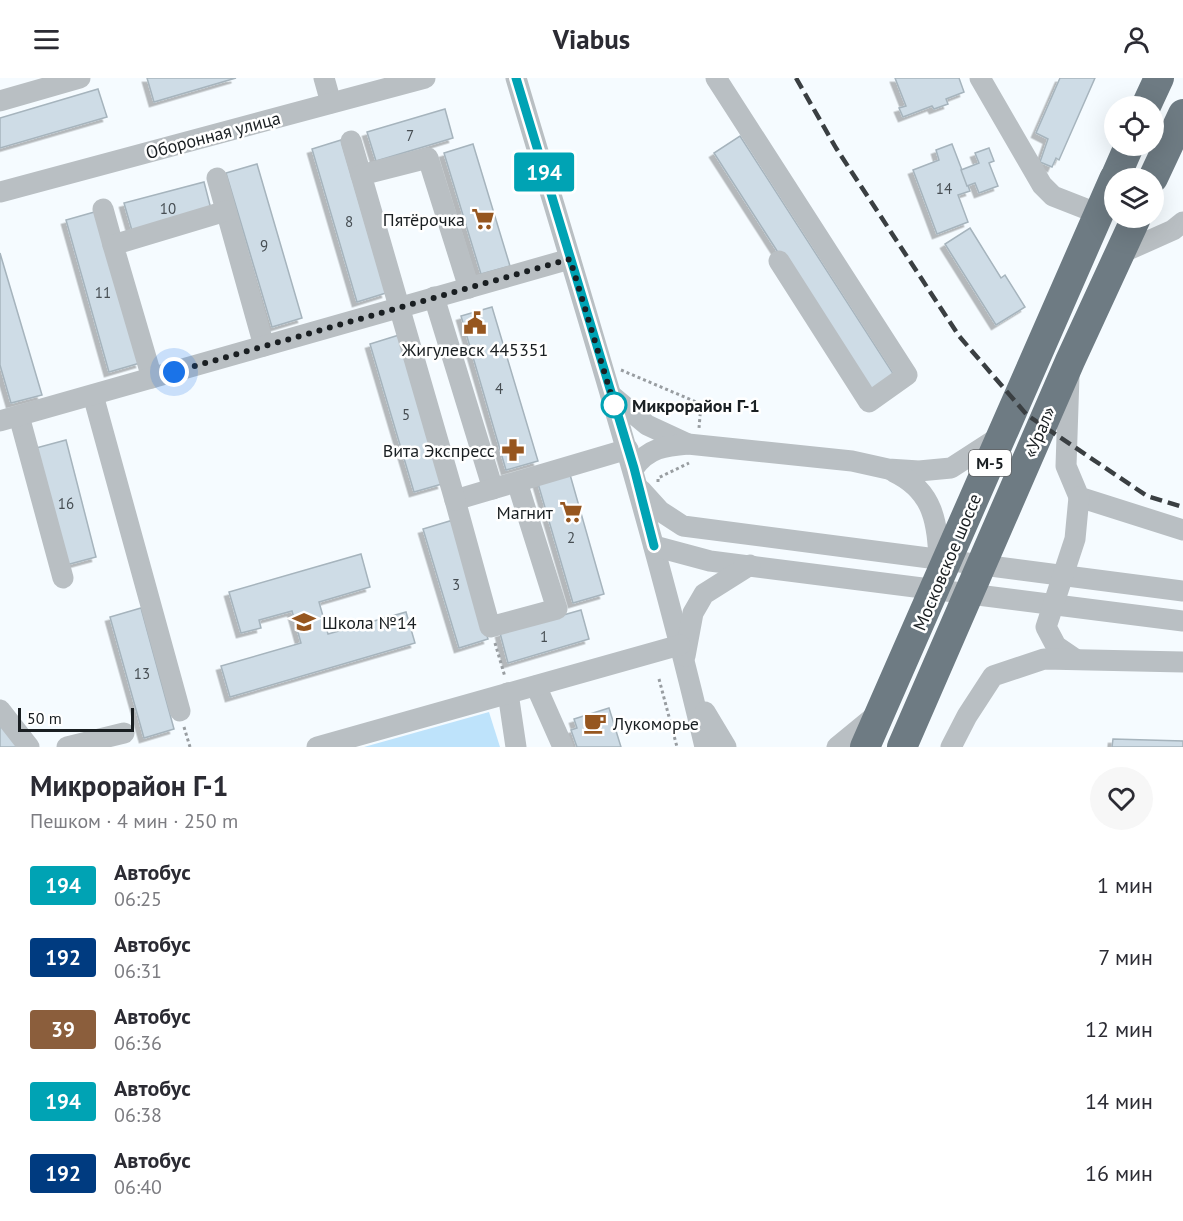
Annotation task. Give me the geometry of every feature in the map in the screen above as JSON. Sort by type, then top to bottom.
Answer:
[{"type":"highway","points":[[1151,96],[1159,78]]},
{"type":"highway","points":[[1159,168],[1183,114]]},
{"type":"highway","name":"Московское шоссе","points":[[865,747],[1104,203]]},
{"type":"highway","name":"«Урал»","points":[[902,747],[1070,361],[1131,228]]},
{"type":"street","points":[[0,101],[80,78]]},
{"type":"street","points":[[324,78],[331,103]]},
{"type":"street","name":"Оборонная улица","points":[[0,192],[425,78]]},
{"type":"street","points":[[516,78],[633,467],[692,688],[705,747]]},
{"type":"street","points":[[716,78],[907,375],[869,402],[779,261]]},
{"type":"street","points":[[980,78],[1042,184],[1053,196],[1099,214]]},
{"type":"street","points":[[351,141],[490,627],[556,609],[517,482]]},
{"type":"street","points":[[361,175],[428,158],[469,288]]},
{"type":"street","points":[[217,178],[264,346]]},
{"type":"street","points":[[103,209],[152,378]]},
{"type":"street","points":[[113,245],[226,211]]},
{"type":"street","points":[[1119,254],[1173,230],[1183,222]]},
{"type":"street","points":[[63,578],[9,418],[570,259]]},
{"type":"street","points":[[434,297],[493,489]]},
{"type":"street","points":[[1070,361],[1066,466],[1079,497],[1075,539],[1046,627],[1056,646],[1075,659]]},
{"type":"street","points":[[93,395],[180,711]]},
{"type":"street","points":[[611,395],[647,425],[694,445]]},
{"type":"street","points":[[455,500],[517,482],[633,467],[644,454],[662,446],[694,445],[852,461],[888,469],[919,471],[951,468],[1002,435]]},
{"type":"street","points":[[633,467],[660,511],[683,526],[1183,591]]},
{"type":"street","points":[[888,469],[910,479],[926,496],[936,524],[940,578]]},
{"type":"street","points":[[1079,497],[1183,530]]},
{"type":"street","points":[[654,546],[710,561],[1183,621]]},
{"type":"street","points":[[682,651],[693,613],[704,594],[750,565]]},
{"type":"street","points":[[317,747],[509,693],[682,651]]},
{"type":"street","points":[[951,747],[967,716],[993,676],[1044,659],[1183,662]]},
{"type":"street","points":[[536,686],[563,747]]},
{"type":"street","points":[[692,688],[726,747]]},
{"type":"street","points":[[509,693],[516,747]]},
{"type":"street","points":[[837,747],[883,709]]},
{"type":"street","points":[[0,710],[29,747]]},
{"type":"street","points":[[68,747],[124,733]]},
{"type":"path","points":[[617,369],[701,404],[694,445],[658,478],[658,489]]},
{"type":"path","points":[[490,627],[509,693]]},
{"type":"path","points":[[659,679],[677,747]]},
{"type":"shaded area","points":[[489,712],[500,747],[364,747]]},
{"type":"building","points":[[147,78],[236,78],[154,102]]},
{"type":"building","points":[[895,78],[959,78],[964,92],[946,99],[948,104],[934,109],[932,106],[903,117],[899,108],[906,106]]},
{"type":"building","points":[[1060,78],[1095,78],[1059,160],[1056,158],[1052,167],[1040,162],[1048,139],[1036,133]]},
{"type":"building","points":[[98,89],[107,117],[0,148],[0,118]]},
{"type":"building","points":[[445,109],[453,138],[376,161],[367,132]]},
{"type":"building","points":[[740,136],[894,375],[868,392],[714,153]]},
{"type":"building","points":[[341,140],[386,293],[357,302],[312,149]]},
{"type":"building","points":[[473,144],[510,266],[481,274],[444,153]]},
{"type":"building","points":[[952,144],[970,191],[958,195],[968,222],[937,234],[913,170],[939,160],[936,150]]},
{"type":"building","points":[[989,148],[994,161],[989,163],[998,186],[979,193],[975,183],[967,186],[961,170],[979,163],[975,153]]},
{"type":"building","points":[[257,164],[302,318],[272,327],[226,173]]},
{"type":"building","points":[[204,182],[212,213],[133,234],[124,203]]},
{"type":"building","points":[[98,211],[140,363],[109,372],[66,220]]},
{"type":"building","points":[[970,228],[1001,278],[1005,275],[1025,307],[996,325],[945,244]]},
{"type":"building","points":[[0,253],[42,395],[11,403],[0,365]]},
{"type":"building","points":[[492,307],[538,461],[506,470],[461,316]]},
{"type":"building","points":[[399,335],[442,484],[414,492],[370,344]]},
{"type":"building","points":[[66,440],[96,557],[66,565],[36,448]]},
{"type":"building","points":[[569,471],[604,594],[573,603],[537,480]]},
{"type":"building","points":[[453,520],[488,639],[459,648],[423,529]]},
{"type":"building","points":[[361,554],[370,587],[319,602],[328,634],[406,612],[415,643],[230,697],[221,666],[301,643],[292,611],[259,620],[261,628],[241,633],[229,592]]},
{"type":"building","points":[[141,608],[174,729],[144,738],[110,617]]},
{"type":"building","points":[[581,610],[589,639],[508,663],[500,633]]},
{"type":"building","name":"Лукоморье","points":[[609,708],[621,747],[577,747],[571,730],[577,728],[574,719]]},
{"type":"building","points":[[0,722],[19,747],[0,747]]},
{"type":"building","points":[[1113,739],[1183,741],[1183,747],[1112,747]]},
{"type":"railway","points":[[796,78],[836,148],[959,336],[1027,415],[1147,496],[1183,507]]},
{"type":"bus line","name":"194","points":[[516,78],[624,433],[654,546]]},
{"type":"place","name":"Пятёрочка","points":[[483,219]]},
{"type":"place","name":"Жигулевск 445351","points":[[475,323]]},
{"type":"place","name":"Микрорайон Г-1","points":[[614,405]]},
{"type":"place","name":"Вита Экспресс","points":[[513,450]]},
{"type":"place","name":"Магнит","points":[[571,512]]},
{"type":"place","name":"Школа №14","points":[[304,622]]},
{"type":"place","name":"Лукоморье","points":[[595,723]]},
{"type":"route","points":[[174,372],[570,259],[617,414],[614,405]]}]
